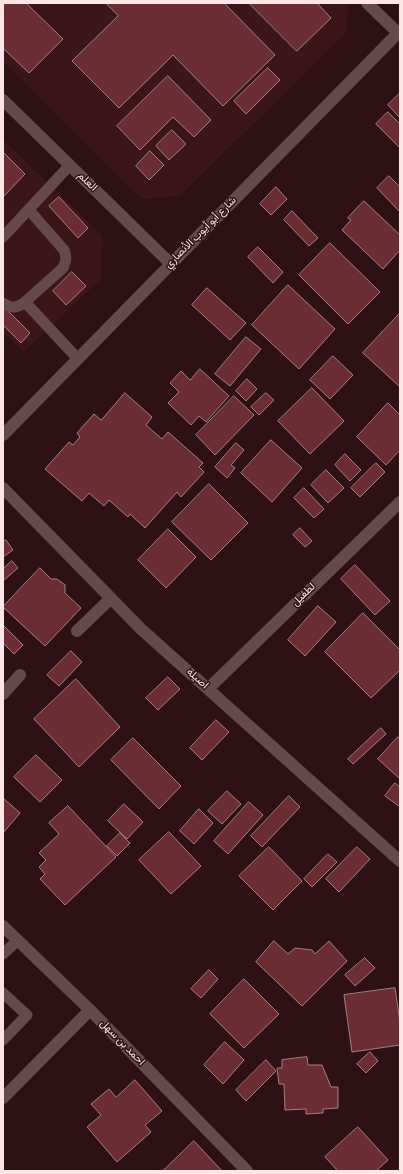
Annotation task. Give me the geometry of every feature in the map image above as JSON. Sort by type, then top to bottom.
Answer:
[{"type":"street","points":[[367,3],[399,32]]},
{"type":"street","name":"شارع أبو أيوب الأنصاري","points":[[3,435],[399,32]]},
{"type":"street","name":"العلم","points":[[3,100],[171,264]]},
{"type":"street","name":"اصيلة","points":[[3,488],[141,629],[400,861]]},
{"type":"street","name":"لطفيل","points":[[208,689],[400,502]]},
{"type":"street","points":[[77,630],[111,598]]},
{"type":"street","points":[[3,694],[20,675]]},
{"type":"street","name":"احمد بن سهل","points":[[3,926],[90,1010],[243,1167]]},
{"type":"street","points":[[3,1098],[90,1010]]},
{"type":"lane","points":[[3,237],[70,165]]},
{"type":"lane","points":[[3,303],[12,308],[18,307],[63,268],[66,257],[64,250],[29,210]]},
{"type":"lane","points":[[25,302],[78,359]]},
{"type":"lane","points":[[3,954],[18,940]]},
{"type":"lane","points":[[3,993],[27,1015],[3,1040]]},
{"type":"shaded area","points":[[3,3],[345,3],[348,6],[347,32],[180,196],[141,199],[3,61]]},
{"type":"shaded area","points":[[3,139],[103,236],[101,279],[24,352],[3,333]]},
{"type":"building","points":[[3,3],[26,3],[63,39],[29,73],[3,48]]},
{"type":"building","points":[[106,3],[227,3],[225,4],[275,55],[223,106],[173,55],[119,108],[72,61],[118,16]]},
{"type":"building","points":[[249,3],[317,3],[331,18],[297,51]]},
{"type":"building","points":[[268,68],[280,80],[246,114],[234,101]]},
{"type":"building","points":[[168,76],[211,120],[194,137],[173,117],[140,150],[117,126]]},
{"type":"building","points":[[400,93],[400,118],[388,105]]},
{"type":"building","points":[[388,112],[400,124],[400,148],[376,124]]},
{"type":"building","points":[[172,130],[186,144],[169,160],[156,146]]},
{"type":"building","points":[[150,151],[164,165],[149,180],[136,166]]},
{"type":"building","points":[[3,152],[25,174],[3,197]]},
{"type":"building","points":[[389,176],[400,187],[400,212],[377,188]]},
{"type":"building","points":[[276,187],[287,199],[271,215],[260,204]]},
{"type":"building","points":[[59,197],[88,228],[78,238],[49,206]]},
{"type":"building","points":[[364,201],[400,235],[400,250],[383,269],[342,230],[351,220],[348,218]]},
{"type":"building","points":[[292,211],[318,238],[309,246],[284,220]]},
{"type":"building","points":[[330,243],[380,292],[348,324],[299,275]]},
{"type":"building","points":[[258,247],[283,272],[273,283],[248,257]]},
{"type":"building","points":[[72,272],[86,286],[66,305],[53,291]]},
{"type":"building","points":[[288,285],[335,329],[299,369],[252,325]]},
{"type":"building","points":[[207,288],[246,323],[230,340],[192,305]]},
{"type":"building","points":[[3,306],[30,333],[21,343],[3,325]]},
{"type":"building","points":[[400,313],[400,387],[363,353]]},
{"type":"building","points":[[246,337],[261,349],[230,386],[215,374]]},
{"type":"building","points":[[333,356],[353,375],[330,399],[310,380]]},
{"type":"building","points":[[200,369],[229,396],[206,422],[199,416],[191,425],[168,403],[179,392],[170,383],[181,371],[190,380]]},
{"type":"building","points":[[247,379],[257,389],[246,401],[236,391]]},
{"type":"building","points":[[312,388],[344,421],[310,454],[278,421]]},
{"type":"building","points":[[125,393],[152,417],[146,425],[162,439],[168,432],[203,463],[199,467],[204,472],[181,497],[177,492],[145,528],[130,514],[128,517],[109,500],[104,506],[89,493],[82,501],[45,469],[69,442],[73,445],[80,437],[77,433],[94,414],[101,420]]},
{"type":"building","points":[[266,393],[274,400],[259,415],[251,407]]},
{"type":"building","points":[[234,396],[254,415],[215,455],[196,435]]},
{"type":"building","points":[[388,403],[400,415],[400,450],[386,465],[357,437]]},
{"type":"building","points":[[271,440],[302,468],[272,502],[241,473]]},
{"type":"building","points":[[236,443],[244,450],[231,465],[235,468],[227,478],[215,467]]},
{"type":"building","points":[[345,454],[361,470],[350,481],[335,465]]},
{"type":"building","points":[[376,463],[385,472],[360,497],[351,488]]},
{"type":"building","points":[[326,470],[344,488],[328,503],[311,485]]},
{"type":"building","points":[[209,484],[248,523],[211,560],[172,522]]},
{"type":"building","points":[[304,488],[324,509],[314,518],[294,498]]},
{"type":"building","points":[[300,528],[312,541],[305,547],[293,535]]},
{"type":"building","points":[[168,529],[196,557],[166,588],[138,560]]},
{"type":"building","points":[[6,540],[13,550],[3,557],[3,542]]},
{"type":"building","points":[[12,561],[18,568],[3,581],[3,569]]},
{"type":"building","points":[[355,565],[390,601],[375,615],[341,579]]},
{"type":"building","points":[[40,568],[51,579],[57,579],[65,585],[65,593],[81,608],[45,646],[3,607]]},
{"type":"building","points":[[318,606],[336,622],[305,656],[288,640]]},
{"type":"building","points":[[363,613],[400,650],[400,670],[371,698],[325,652]]},
{"type":"building","points":[[3,625],[23,645],[14,654],[3,643]]},
{"type":"building","points":[[71,651],[82,662],[59,686],[47,675]]},
{"type":"building","points":[[168,677],[180,689],[158,710],[146,698]]},
{"type":"building","points":[[76,679],[120,727],[79,767],[34,719]]},
{"type":"building","points":[[216,720],[229,732],[202,760],[190,748]]},
{"type":"building","points":[[381,728],[386,734],[353,764],[348,759]]},
{"type":"building","points":[[398,737],[400,740],[400,779],[378,759]]},
{"type":"building","points":[[133,738],[181,786],[159,809],[111,760]]},
{"type":"building","points":[[36,755],[62,780],[40,802],[14,777]]},
{"type":"building","points":[[395,783],[400,787],[400,807],[385,796]]},
{"type":"building","points":[[227,791],[241,804],[222,824],[208,811]]},
{"type":"building","points":[[289,796],[300,807],[262,847],[251,836]]},
{"type":"building","points":[[3,798],[20,813],[3,833]]},
{"type":"building","points":[[249,802],[263,815],[228,854],[214,841]]},
{"type":"building","points":[[124,804],[143,822],[127,839],[108,821]]},
{"type":"building","points":[[68,806],[116,857],[65,905],[40,879],[45,874],[39,867],[46,860],[39,853],[59,834],[49,823]]},
{"type":"building","points":[[199,809],[213,823],[194,844],[180,831]]},
{"type":"building","points":[[169,832],[201,866],[171,894],[139,860]]},
{"type":"building","points":[[120,833],[130,843],[117,856],[107,846]]},
{"type":"building","points":[[269,847],[302,881],[273,910],[239,876]]},
{"type":"building","points":[[357,847],[370,859],[339,892],[326,879]]},
{"type":"building","points":[[328,854],[337,862],[312,887],[304,879]]},
{"type":"building","points":[[274,941],[288,954],[295,948],[312,950],[315,954],[329,941],[347,961],[302,1006],[256,962]]},
{"type":"building","points":[[365,958],[375,968],[355,986],[345,975]]},
{"type":"building","points":[[209,970],[218,979],[201,998],[191,989]]},
{"type":"building","points":[[244,979],[279,1014],[244,1048],[210,1014]]},
{"type":"building","points":[[395,988],[400,1022],[400,1045],[352,1052],[344,995]]},
{"type":"building","points":[[225,1042],[244,1060],[223,1084],[204,1065]]},
{"type":"building","points":[[370,1052],[378,1061],[366,1073],[357,1064]]},
{"type":"building","points":[[307,1057],[308,1065],[322,1065],[331,1087],[338,1087],[338,1108],[323,1109],[323,1113],[306,1114],[306,1109],[285,1110],[284,1084],[279,1084],[277,1068],[282,1068],[282,1060]]},
{"type":"building","points":[[266,1060],[276,1071],[246,1101],[236,1090]]},
{"type":"building","points":[[135,1080],[162,1111],[145,1125],[151,1132],[117,1162],[87,1127],[101,1115],[91,1104],[109,1089],[116,1097]]},
{"type":"building","points":[[358,1127],[388,1160],[376,1171],[338,1171],[325,1157]]},
{"type":"building","points":[[194,1141],[222,1171],[163,1171]]}]
